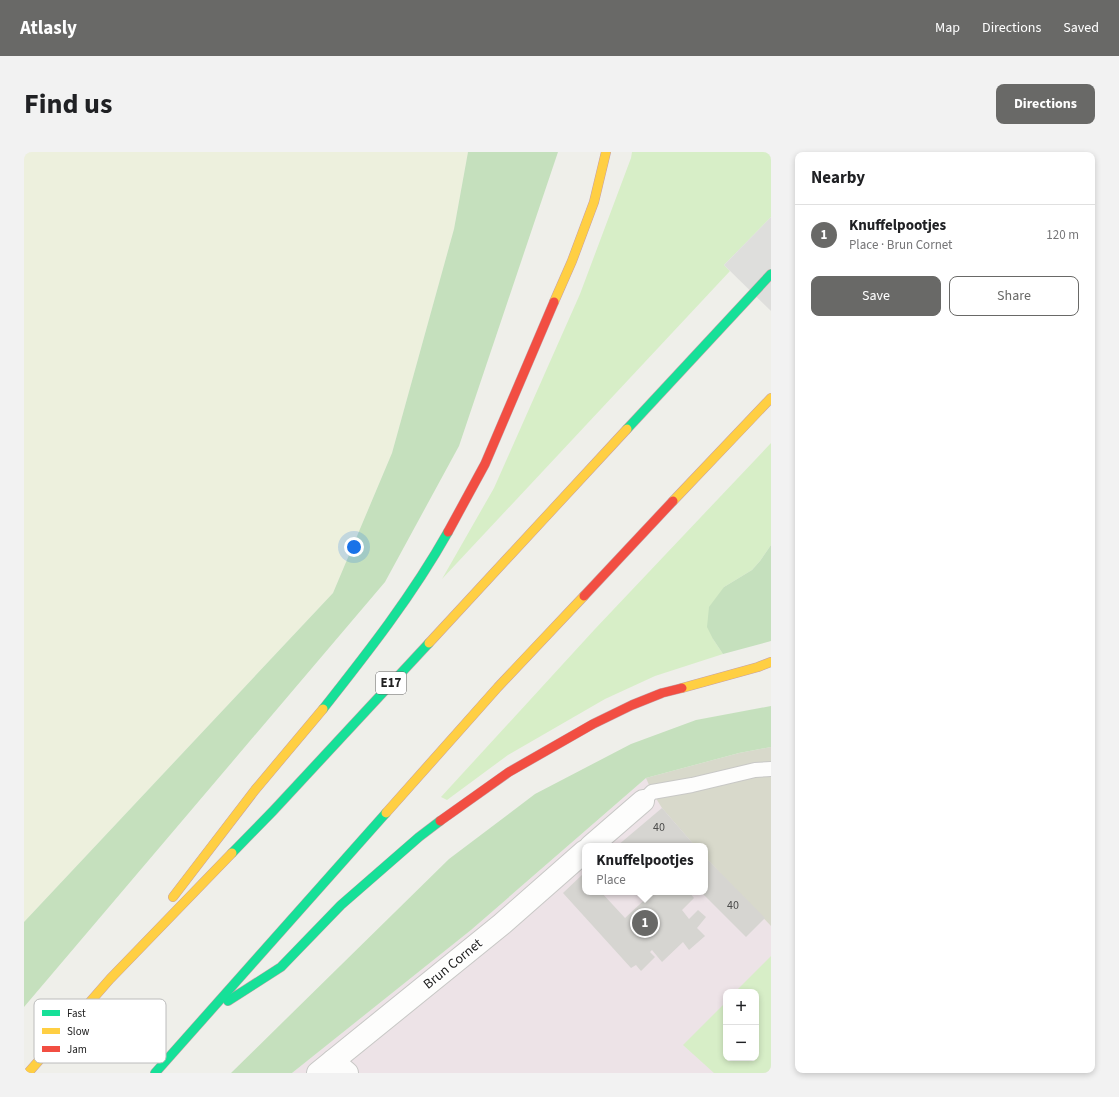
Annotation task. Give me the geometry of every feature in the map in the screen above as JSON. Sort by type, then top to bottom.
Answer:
[{"type":"highway","points":[[168,903],[255,790],[307,730],[369,651],[409,597],[431,563],[457,518],[485,464],[572,261],[594,202],[606,152]]},
{"type":"highway","name":"E17","points":[[93,999],[110,979],[273,811],[771,274]]},
{"type":"highway","points":[[166,1060],[498,688],[771,398]]},
{"type":"highway","points":[[203,1017],[281,967],[342,905],[419,837],[509,772],[593,724],[632,705],[662,693],[758,667],[771,662]]},
{"type":"highway","points":[[758,667],[771,665]]},
{"type":"highway","points":[[110,979],[158,916]]},
{"type":"highway","name":"E17","points":[[28,1073],[37,1063]]},
{"type":"highway","points":[[155,1073],[164,1063]]},
{"type":"street","points":[[594,843],[643,801]]},
{"type":"street","name":"Brun Cornet","points":[[332,1069],[582,854]]},
{"type":"lane","points":[[643,801],[652,792],[692,785],[755,770],[771,769]]},
{"type":"shaded area","points":[[771,747],[771,1073],[292,1073],[471,930],[646,778]]},
{"type":"shaded area","points":[[771,747],[771,926],[708,860],[708,843],[692,843],[662,808],[652,792],[646,778],[739,753]]},
{"type":"green space","points":[[24,152],[468,152],[454,229],[392,453],[333,593],[24,922]]},
{"type":"green space","points":[[468,152],[558,152],[459,446],[385,582],[24,1007],[24,922],[333,593],[392,453],[454,229]]},
{"type":"green space","points":[[632,152],[771,152],[771,217],[724,265],[730,271],[442,579],[494,488],[580,294]]},
{"type":"green space","points":[[771,443],[771,545],[752,570],[724,587],[713,639],[723,654],[655,676],[605,699],[508,755],[447,800],[441,797],[595,629]]},
{"type":"green space","points":[[771,545],[771,641],[723,654],[707,627],[709,607],[724,587],[752,570]]},
{"type":"green space","points":[[771,706],[771,747],[739,753],[646,778],[471,930],[292,1073],[231,1073],[449,859],[535,794],[631,744],[696,720]]},
{"type":"green space","points":[[771,956],[771,1073],[714,1073],[683,1045],[723,1005],[723,1061],[759,1061],[759,989],[738,989]]},
{"type":"pier","points":[[771,217],[771,311],[724,265]]},
{"type":"building","points":[[662,808],[692,843],[621,843]]},
{"type":"building","points":[[708,860],[765,918],[746,937],[704,895],[708,895]]},
{"type":"building","points":[[582,875],[582,895],[604,895],[625,918],[650,895],[692,895],[694,898],[682,910],[689,919],[698,910],[706,917],[697,928],[705,936],[689,950],[683,942],[662,962],[652,950],[650,952],[655,957],[641,971],[636,965],[631,968],[563,893]]},
{"type":"traffic: fast","points":[[627,429],[771,274]]},
{"type":"traffic: fast","points":[[323,709],[373,645],[420,579],[448,532]]},
{"type":"traffic: fast","points":[[232,853],[429,643]]},
{"type":"traffic: fast","points":[[166,1061],[386,813]]},
{"type":"traffic: fast","points":[[228,1001],[281,967],[341,905],[419,837],[440,821]]},
{"type":"traffic: fast","points":[[155,1073],[164,1063]]},
{"type":"traffic: slow","points":[[554,302],[572,261],[594,202],[606,152]]},
{"type":"traffic: slow","points":[[673,501],[771,398]]},
{"type":"traffic: slow","points":[[429,643],[627,429]]},
{"type":"traffic: slow","points":[[386,813],[498,687],[584,596]]},
{"type":"traffic: slow","points":[[682,688],[771,662]]},
{"type":"traffic: slow","points":[[173,897],[255,790],[323,709]]},
{"type":"traffic: slow","points":[[93,999],[232,853]]},
{"type":"traffic: slow","points":[[28,1073],[37,1063]]},
{"type":"traffic: jam","points":[[448,532],[485,464],[554,302]]},
{"type":"traffic: jam","points":[[584,596],[673,501]]},
{"type":"traffic: jam","points":[[440,821],[509,772],[593,724],[632,705],[662,693],[682,688]]},
{"type":"place","name":"Knuffelpootjes","points":[[645,923]]}]
